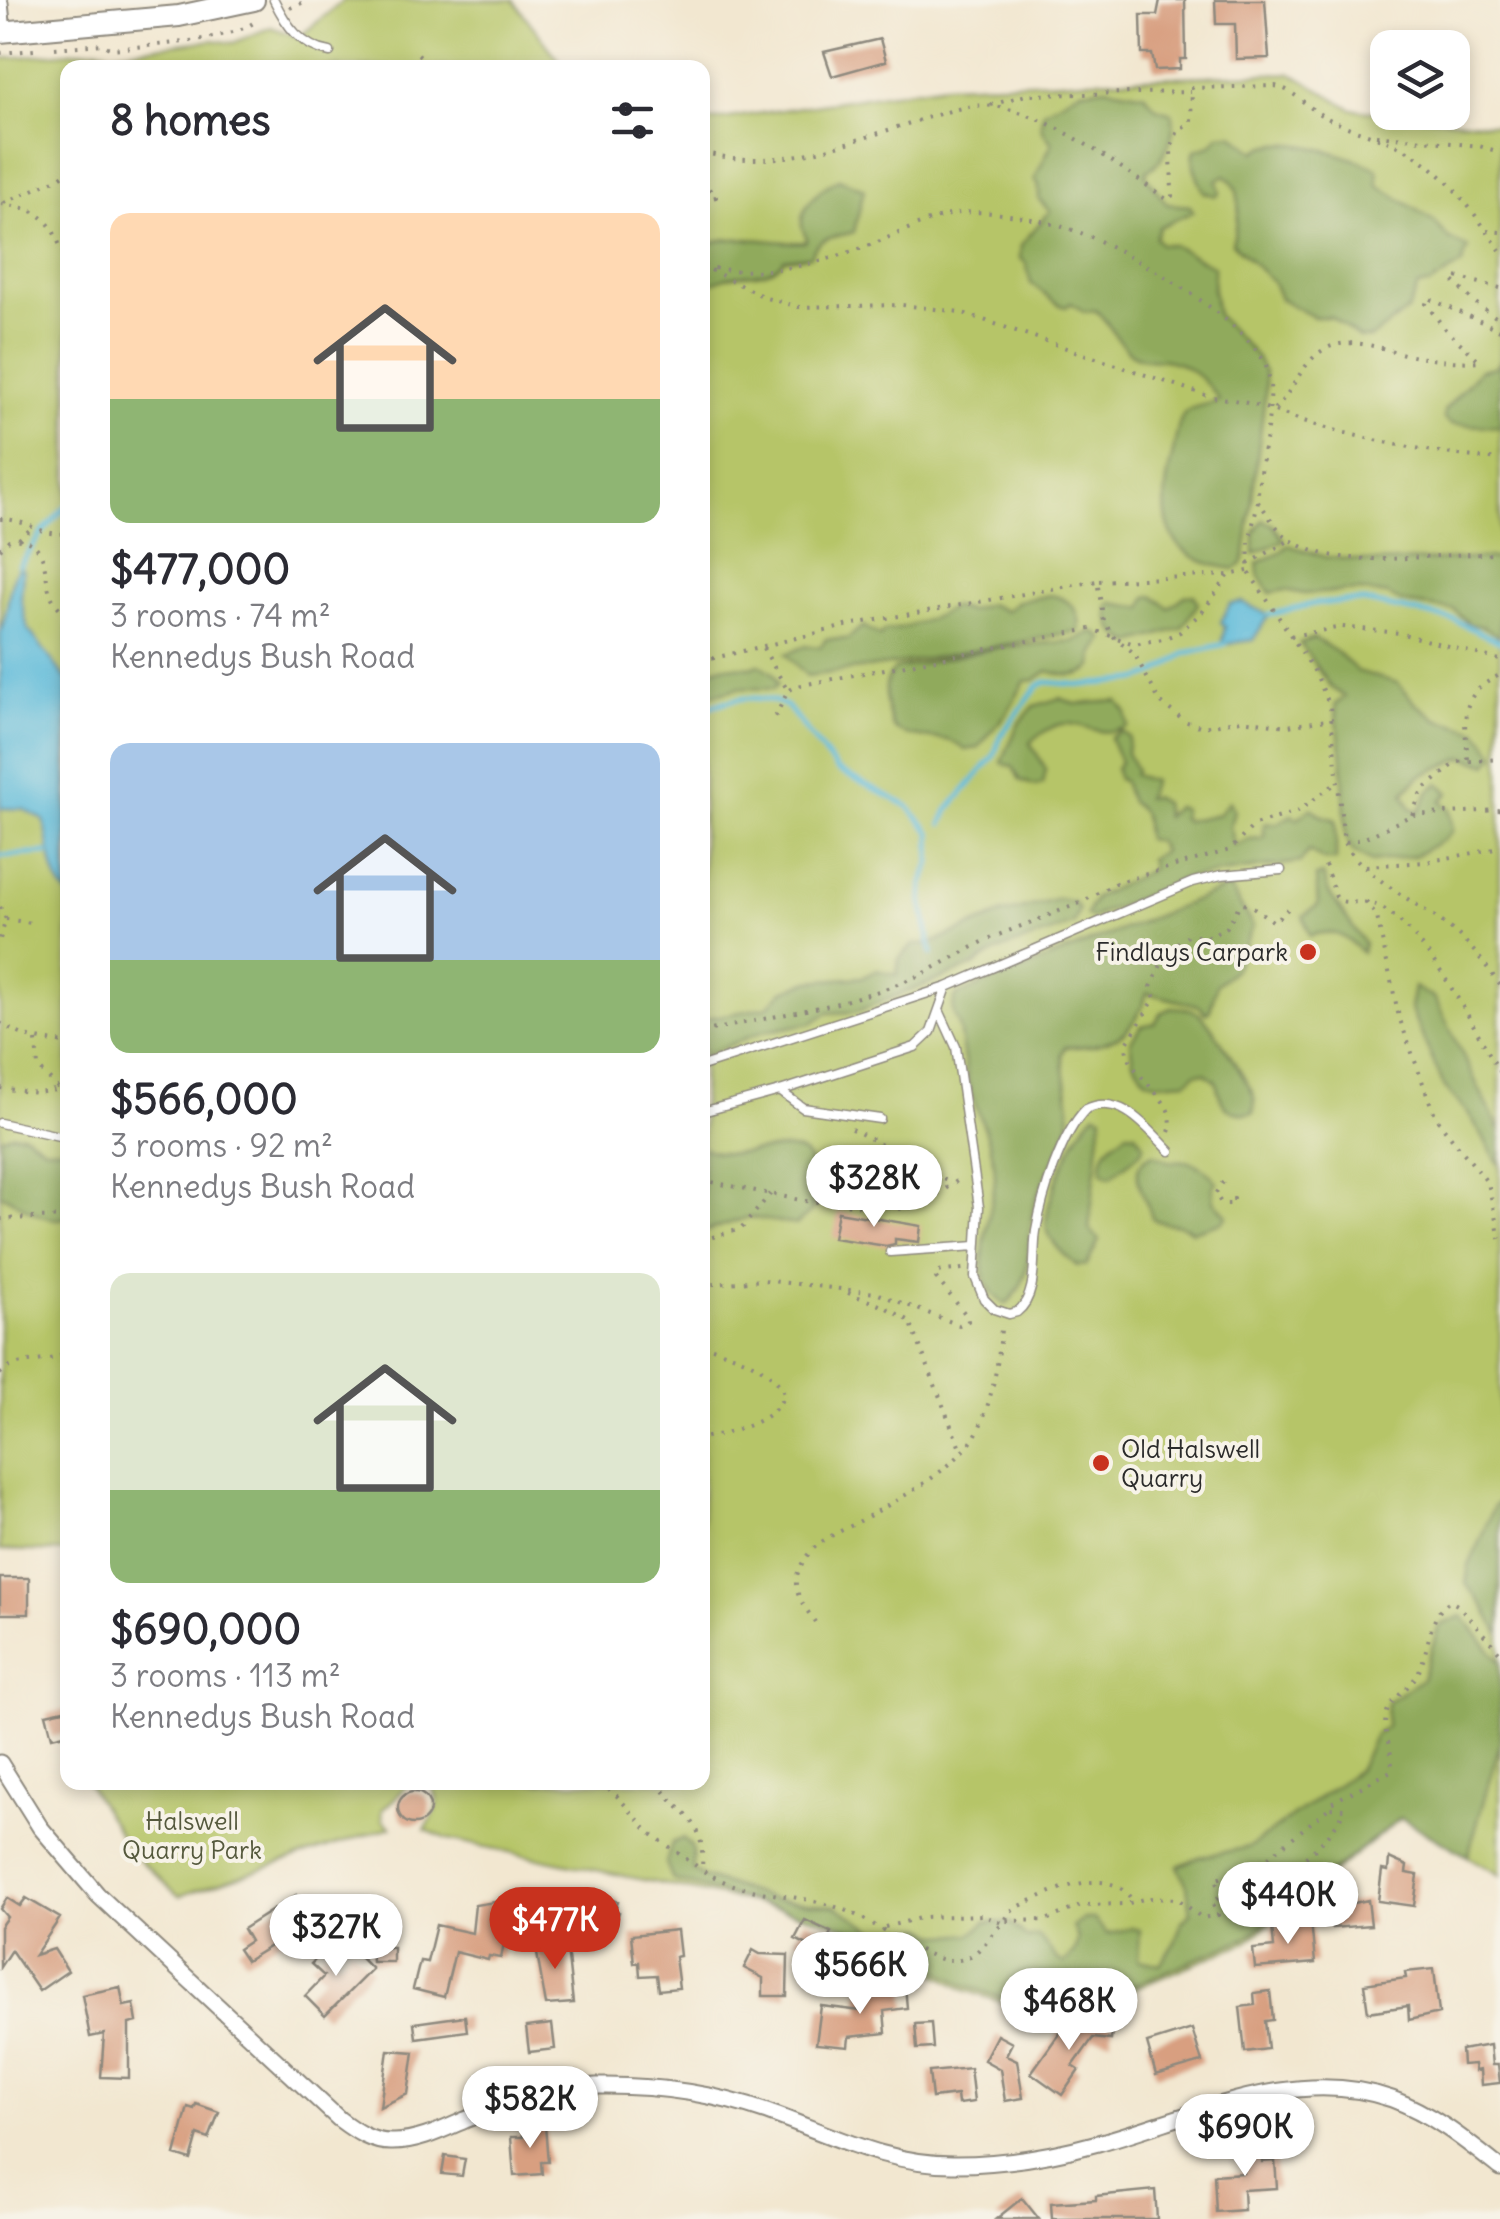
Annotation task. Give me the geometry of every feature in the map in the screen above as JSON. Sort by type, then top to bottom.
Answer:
[{"type":"street","points":[[0,3],[1,32],[179,16],[254,0]]},
{"type":"street","points":[[0,1763],[40,1827],[98,1896],[338,2119],[370,2139],[393,2142],[419,2138],[535,2094],[563,2087],[599,2086],[716,2097],[769,2112],[843,2143],[893,2158],[983,2163],[1057,2154],[1246,2098],[1312,2088],[1365,2092],[1414,2108],[1466,2140],[1500,2168]]},
{"type":"lane","points":[[274,0],[291,30],[311,45],[330,52]]},
{"type":"lane","points":[[710,1063],[947,987],[1194,882],[1221,874],[1281,870]]},
{"type":"lane","points":[[710,1110],[914,1047],[931,1032],[947,987]]},
{"type":"lane","points":[[940,1010],[956,1047],[979,1207],[974,1269],[984,1299],[1002,1313],[1017,1312],[1028,1297],[1042,1206],[1080,1116],[1094,1105],[1117,1106],[1129,1112],[1170,1152]]},
{"type":"lane","points":[[780,1091],[803,1108],[880,1119]]},
{"type":"lane","points":[[0,1123],[60,1136]]},
{"type":"lane","points":[[890,1252],[976,1246]]},
{"type":"path","points":[[418,54],[425,60]]},
{"type":"path","points":[[990,105],[1015,111],[1103,154],[1168,200],[1172,196],[1171,147],[1178,130],[1191,120],[1192,88],[1283,88],[1322,116],[1376,136],[1436,170],[1500,250]]},
{"type":"path","points":[[710,153],[743,158],[806,157],[960,108],[1026,95],[1190,92]]},
{"type":"path","points":[[1376,136],[1480,146],[1500,152]]},
{"type":"path","points":[[0,204],[60,178]]},
{"type":"path","points":[[0,204],[32,208],[53,228],[60,246]]},
{"type":"path","points":[[710,267],[747,273],[800,265],[959,212],[1054,225],[1114,247],[1218,313],[1264,362],[1268,374],[1271,408],[1248,571],[1325,692],[1333,719],[1344,843],[1352,856],[1403,898],[1452,930],[1481,957],[1500,985]]},
{"type":"path","points":[[1487,231],[1500,232]]},
{"type":"path","points":[[710,270],[766,298],[799,307],[902,306],[960,312],[1174,386],[1271,408],[1362,436],[1500,460]]},
{"type":"path","points":[[1500,288],[1456,277],[1452,280],[1500,320]]},
{"type":"path","points":[[1271,408],[1295,385],[1311,360],[1348,343],[1375,344],[1418,357],[1480,361],[1445,330],[1426,304],[1428,298],[1500,330]]},
{"type":"path","points":[[1258,501],[1290,540],[1311,550],[1377,559],[1500,555]]},
{"type":"path","points":[[0,519],[11,518],[52,536],[60,534]]},
{"type":"path","points":[[19,539],[33,527]]},
{"type":"path","points":[[0,549],[9,540],[19,539],[38,550],[45,558],[50,592],[60,606]]},
{"type":"path","points":[[1248,564],[1290,540]]},
{"type":"path","points":[[710,658],[854,624],[1098,582],[1230,576],[1248,571]]},
{"type":"path","points":[[776,714],[788,692],[797,686],[1090,629],[1134,644],[1163,640],[1180,632],[1203,611],[1230,576]]},
{"type":"path","points":[[1098,582],[1104,621],[1113,636],[1129,646],[1160,702],[1174,714],[1204,727],[1241,720],[1288,726],[1333,719]]},
{"type":"path","points":[[1291,636],[1342,627],[1399,633],[1500,660]]},
{"type":"path","points":[[762,647],[788,692]]},
{"type":"path","points":[[1468,759],[1466,709],[1474,692],[1500,675]]},
{"type":"path","points":[[1412,815],[1420,792],[1457,762],[1500,758]]},
{"type":"path","points":[[710,1030],[834,1004],[909,980],[1116,883],[1230,850],[1254,825],[1297,812],[1339,781]]},
{"type":"path","points":[[1344,843],[1363,839],[1412,815],[1500,810]]},
{"type":"path","points":[[1366,866],[1426,862],[1500,848]]},
{"type":"path","points":[[1324,865],[1336,897],[1341,901],[1366,902],[1392,914],[1424,949],[1500,1073]]},
{"type":"path","points":[[1366,902],[1377,917],[1399,1017],[1432,1108],[1488,1183],[1500,1239]]},
{"type":"path","points":[[1156,1138],[1166,1136],[1172,1129],[1172,1119],[1157,1094],[1131,1065],[1126,1045],[1154,998],[1151,988],[1168,949],[1188,936],[1209,936],[1227,927],[1240,904],[1250,904],[1274,922],[1294,904]]},
{"type":"path","points":[[0,907],[6,919],[0,939]]},
{"type":"path","points":[[6,919],[31,924]]},
{"type":"path","points":[[0,1023],[36,1041],[60,1042]]},
{"type":"path","points":[[36,1041],[38,1067],[59,1088]]},
{"type":"path","points":[[0,1088],[37,1093],[59,1088]]},
{"type":"path","points":[[834,1114],[837,1122],[882,1143],[925,1172],[954,1183]]},
{"type":"path","points":[[710,1181],[805,1201],[904,1209],[920,1206],[972,1172]]},
{"type":"path","points":[[1224,1182],[1215,1194],[1222,1204],[1233,1204],[1234,1199],[1228,1199]]},
{"type":"path","points":[[710,1238],[740,1230],[772,1192]]},
{"type":"path","points":[[0,1220],[60,1216]]},
{"type":"path","points":[[710,1283],[762,1280],[884,1294],[959,1325],[968,1321],[966,1316],[936,1278],[937,1272],[974,1269]]},
{"type":"path","points":[[838,1290],[885,1306],[910,1321],[961,1451]]},
{"type":"path","points":[[815,1622],[804,1606],[796,1582],[801,1565],[814,1548],[942,1469],[973,1440],[987,1404],[1001,1341],[1002,1313]]},
{"type":"path","points":[[710,1348],[748,1363],[780,1384],[784,1394],[778,1410],[710,1436]]},
{"type":"path","points":[[0,1374],[13,1364],[52,1361],[60,1356]]},
{"type":"path","points":[[880,1927],[924,1917],[982,1915],[1004,1922],[1046,1920],[1082,1906],[1147,1898],[1173,1898],[1196,1914],[1210,1918],[1218,1915],[1212,1903],[1224,1894],[1214,1880],[1260,1864],[1331,1804],[1390,1771],[1392,1763],[1384,1729],[1387,1709],[1412,1684],[1428,1649],[1431,1628],[1444,1605],[1450,1602],[1459,1606],[1500,1653]]},
{"type":"path","points":[[609,1790],[650,1833],[702,1870],[754,1893],[797,1896],[850,1912],[929,1957],[948,1962],[974,1955],[1010,1911],[1072,1884],[1104,1882],[1128,1893],[1132,1902]]},
{"type":"path","points":[[663,1790],[694,1819],[702,1870]]},
{"type":"path","points":[[1260,1864],[1274,1871],[1282,1870],[1305,1858],[1342,1820],[1344,1808],[1329,1808]]},
{"type":"green space","points":[[344,0],[513,0],[559,60],[60,60],[60,1552],[0,1550],[0,59],[214,40],[233,43],[271,27],[299,37]]},
{"type":"green space","points":[[1291,73],[1352,109],[1370,111],[1370,130],[1470,130],[1470,122],[1500,125],[1500,1875],[1401,1818],[1245,1943],[1090,2007],[1025,2010],[965,1990],[843,1922],[448,1839],[425,1830],[435,1812],[434,1790],[710,1790],[710,121],[944,85]]},
{"type":"green space","points":[[1106,87],[1145,94],[1156,108],[1172,113],[1168,146],[1146,176],[1167,204],[1190,206],[1193,212],[1159,227],[1155,238],[1160,244],[1173,245],[1214,267],[1217,315],[1256,356],[1264,372],[1266,387],[1245,556],[1235,569],[1194,557],[1172,535],[1167,520],[1167,483],[1181,420],[1190,409],[1219,400],[1215,394],[1185,367],[1131,353],[1095,310],[1084,312],[1071,303],[1066,307],[1052,300],[1031,284],[1026,263],[1020,258],[1021,245],[1050,211],[1039,200],[1035,178],[1052,143],[1042,128],[1044,111],[1081,90]]},
{"type":"green space","points":[[1233,134],[1256,152],[1266,146],[1297,145],[1334,152],[1377,169],[1378,185],[1435,222],[1449,239],[1468,248],[1462,264],[1431,284],[1418,287],[1408,310],[1371,338],[1359,338],[1331,317],[1314,317],[1280,299],[1273,282],[1232,243],[1239,206],[1232,181],[1225,175],[1217,180],[1220,193],[1216,196],[1204,192],[1195,171],[1195,150],[1211,145],[1219,135]]},
{"type":"green space","points":[[839,179],[864,189],[854,232],[823,241],[810,256],[784,259],[766,272],[710,283],[710,244],[736,239],[805,242],[804,211],[823,189]]},
{"type":"green space","points":[[1500,361],[1500,427],[1451,424],[1444,419],[1444,411],[1480,370],[1495,367]]},
{"type":"green space","points":[[1263,520],[1273,525],[1284,540],[1254,554],[1254,532]]},
{"type":"green space","points":[[1288,545],[1325,557],[1377,562],[1500,558],[1500,638],[1485,627],[1469,624],[1454,610],[1403,603],[1387,595],[1359,591],[1270,593],[1258,573],[1257,563]]},
{"type":"green space","points":[[1051,595],[1073,607],[1079,631],[904,663],[807,676],[786,654],[805,646],[820,647],[826,639],[847,639],[863,626],[880,636],[884,631],[920,622],[951,607],[967,611],[989,604],[1005,611],[1019,601]]},
{"type":"green space","points":[[1194,595],[1198,604],[1182,628],[1132,643],[1111,624],[1108,606],[1112,603],[1143,608],[1147,597],[1153,596],[1169,608],[1185,596]]},
{"type":"green space","points":[[1093,631],[1104,639],[1094,654],[1093,667],[1072,675],[1048,671],[1035,680],[1025,681],[1007,713],[978,748],[965,750],[949,740],[910,735],[893,727],[885,689],[895,669],[1002,647],[1074,641]]},
{"type":"green space","points":[[1314,638],[1357,671],[1398,683],[1415,703],[1437,719],[1478,731],[1496,755],[1488,764],[1463,757],[1420,776],[1403,793],[1411,808],[1419,811],[1429,791],[1439,783],[1449,793],[1441,801],[1449,808],[1453,830],[1445,839],[1414,856],[1372,862],[1353,851],[1346,837],[1335,707],[1345,697],[1330,687],[1300,643]]},
{"type":"green space","points":[[759,664],[773,673],[778,684],[773,689],[739,688],[710,695],[710,671],[723,666]]},
{"type":"green space","points":[[1060,698],[1075,704],[1118,701],[1126,712],[1128,726],[1102,731],[1071,724],[1046,730],[1030,743],[1046,769],[1043,784],[1035,786],[1020,780],[1013,767],[1002,763],[1018,725],[1034,706]]},
{"type":"green space","points":[[1121,731],[1129,737],[1127,753],[1136,770],[1134,775],[1153,781],[1146,798],[1163,803],[1165,817],[1176,807],[1183,809],[1185,821],[1219,814],[1229,801],[1234,811],[1230,826],[1235,846],[1249,839],[1264,838],[1264,824],[1278,823],[1292,815],[1297,819],[1311,808],[1336,820],[1336,860],[1323,860],[1309,851],[1300,862],[1185,878],[1091,918],[1086,915],[1096,897],[1150,870],[1149,859],[1162,851],[1158,842],[1146,839],[1142,814],[1130,802],[1123,781],[1118,779],[1116,769],[1120,762],[1110,738]]},
{"type":"green space","points":[[1323,875],[1329,893],[1364,943],[1362,953],[1339,935],[1310,936],[1303,916],[1318,905],[1316,877]]},
{"type":"green space","points":[[1229,887],[1253,926],[1235,969],[1217,984],[1210,1010],[1206,1013],[1199,1006],[1147,993],[1135,1020],[1118,1037],[1095,1045],[1065,1047],[1062,1054],[1069,1124],[1035,1203],[1022,1282],[1006,1304],[985,1279],[984,1244],[995,1174],[954,1016],[957,995]]},
{"type":"green space","points":[[1059,899],[1074,902],[1079,910],[1074,923],[1010,947],[974,966],[855,1012],[828,1013],[811,1023],[761,1032],[710,1053],[710,1018],[767,1007],[783,991],[810,981],[863,977],[877,970],[897,975],[899,959],[913,945],[932,943],[1001,914]]},
{"type":"green space","points":[[1414,987],[1435,999],[1500,1131],[1500,1166],[1471,1117],[1444,1086],[1410,1008]]},
{"type":"green space","points":[[1173,1007],[1196,1012],[1208,1023],[1251,1091],[1255,1101],[1253,1113],[1230,1110],[1216,1081],[1205,1073],[1196,1073],[1187,1081],[1157,1083],[1146,1079],[1133,1062],[1130,1042],[1141,1026],[1155,1023],[1161,1013]]},
{"type":"green space","points":[[1096,1113],[1102,1116],[1089,1228],[1099,1240],[1087,1265],[1077,1266],[1052,1239],[1047,1217],[1055,1185],[1071,1149]]},
{"type":"green space","points":[[1128,1132],[1136,1133],[1144,1146],[1111,1176],[1102,1172],[1108,1148]]},
{"type":"green space","points":[[24,1134],[45,1148],[60,1148],[60,1219],[41,1216],[0,1194],[0,1138]]},
{"type":"green space","points":[[781,1149],[797,1151],[809,1160],[814,1179],[812,1211],[796,1225],[749,1217],[710,1230],[710,1150],[741,1153]]},
{"type":"green space","points":[[1154,1154],[1170,1162],[1196,1164],[1212,1176],[1217,1182],[1213,1187],[1214,1201],[1227,1215],[1222,1222],[1192,1231],[1152,1218],[1138,1173],[1144,1159]]},
{"type":"green space","points":[[1500,1501],[1500,1636],[1466,1584],[1469,1566],[1494,1506]]},
{"type":"green space","points":[[1462,1616],[1500,1662],[1500,1743],[1468,1856],[1401,1818],[1244,1939],[1090,2003],[1025,2006],[965,1985],[909,1954],[834,1923],[673,1880],[666,1863],[672,1843],[683,1838],[692,1848],[693,1870],[703,1877],[776,1900],[835,1906],[882,1934],[895,1935],[924,1927],[936,1935],[972,1934],[986,1922],[1011,1923],[1027,1938],[1038,1935],[1065,1963],[1076,1949],[1078,1938],[1073,1927],[1084,1919],[1094,1919],[1107,1934],[1131,1928],[1140,1930],[1138,1960],[1160,1964],[1175,1942],[1182,1922],[1191,1913],[1187,1886],[1178,1866],[1199,1857],[1250,1847],[1359,1769],[1375,1734],[1386,1726],[1387,1702],[1422,1679],[1439,1626]]},
{"type":"green space","name":"Halswell Quarry Park","points":[[91,1790],[403,1790],[382,1810],[383,1820],[391,1827],[179,1896],[130,1852]]},
{"type":"water","points":[[19,566],[23,571],[21,599],[28,629],[60,671],[60,884],[53,869],[44,820],[23,809],[0,808],[0,632]]},
{"type":"water","points":[[1242,602],[1269,615],[1253,640],[1225,644],[1225,627],[1221,622],[1230,604]]},
{"type":"building","points":[[1160,0],[1185,0],[1186,59],[1180,59],[1180,69],[1155,70],[1152,54],[1142,54],[1141,15],[1157,15]]},
{"type":"building","points":[[1215,0],[1265,0],[1269,58],[1236,59],[1235,24],[1216,24]]},
{"type":"building","points":[[880,39],[886,61],[832,76],[824,52]]},
{"type":"building","points":[[838,1212],[921,1226],[919,1242],[895,1239],[895,1244],[886,1246],[833,1238]]},
{"type":"building","points":[[0,1578],[29,1578],[29,1614],[0,1614]]},
{"type":"building","points":[[60,1711],[60,1735],[52,1737],[46,1714]]},
{"type":"building","points":[[414,1792],[426,1796],[430,1808],[426,1820],[414,1824],[402,1820],[398,1808],[402,1796]]},
{"type":"building","points":[[1389,1858],[1407,1866],[1406,1873],[1418,1875],[1414,1906],[1378,1901],[1382,1870],[1388,1871]]},
{"type":"building","points":[[591,1892],[618,1902],[614,1926],[607,1924],[601,1940],[572,1930],[581,1905],[586,1907]]},
{"type":"building","points":[[296,1895],[305,1911],[281,1924],[288,1935],[246,1961],[238,1949],[250,1941],[243,1929]]},
{"type":"building","points":[[7,1898],[20,1906],[26,1898],[60,1918],[35,1955],[54,1949],[68,1971],[39,1991],[11,1950],[0,1967],[0,1927],[7,1917],[0,1909]]},
{"type":"building","points":[[508,1900],[510,1917],[501,1958],[489,1956],[488,1960],[455,1952],[444,1997],[413,1989],[420,1961],[427,1962],[436,1925],[472,1933],[475,1905]]},
{"type":"building","points":[[1368,1900],[1371,1925],[1332,1928],[1330,1908]]},
{"type":"building","points":[[805,1920],[831,1932],[822,1952],[795,1939]]},
{"type":"building","points":[[1311,1921],[1315,1963],[1255,1968],[1253,1949],[1274,1947],[1272,1926]]},
{"type":"building","points":[[677,1930],[679,1988],[659,1990],[657,1975],[640,1976],[639,1962],[634,1963],[631,1935]]},
{"type":"building","points":[[566,1939],[573,2003],[546,2005],[535,1942]]},
{"type":"building","points":[[393,1947],[393,1962],[372,1962],[371,1948]]},
{"type":"building","points":[[351,1948],[372,1969],[325,2016],[305,1996],[324,1976],[311,1964],[326,1949],[339,1961]]},
{"type":"building","points":[[753,1950],[788,1955],[787,1996],[763,1996],[763,1978],[744,1968]]},
{"type":"building","points":[[1434,1969],[1439,2013],[1409,2020],[1408,2006],[1368,2012],[1364,1984],[1406,1978],[1405,1972]]},
{"type":"building","points":[[905,1986],[907,2008],[884,2011],[886,2033],[849,2037],[848,2047],[816,2044],[821,2006],[861,2011],[859,1991]]},
{"type":"building","points":[[120,1987],[124,2006],[134,2004],[137,2022],[129,2024],[129,2078],[101,2077],[104,2034],[90,2037],[82,1995]]},
{"type":"building","points":[[1270,1991],[1273,2020],[1265,2021],[1268,2049],[1245,2052],[1240,2007],[1255,2005],[1254,1993]]},
{"type":"building","points":[[465,2016],[467,2031],[416,2038],[414,2023]]},
{"type":"building","points":[[1076,2019],[1113,2024],[1111,2040],[1093,2038],[1073,2066],[1079,2070],[1062,2095],[1031,2073],[1063,2028],[1074,2035]]},
{"type":"building","points":[[931,2023],[933,2048],[917,2049],[915,2024]]},
{"type":"building","points":[[552,2024],[555,2049],[529,2052],[526,2027]]},
{"type":"building","points":[[1192,2029],[1202,2062],[1156,2075],[1147,2043]]},
{"type":"building","points":[[997,2035],[1012,2043],[1006,2055],[1017,2060],[1023,2098],[1005,2101],[1000,2069],[984,2060]]},
{"type":"building","points":[[1490,2045],[1492,2065],[1498,2065],[1500,2083],[1481,2085],[1480,2070],[1475,2071],[1474,2064],[1462,2065],[1461,2050]]},
{"type":"building","points":[[388,2050],[414,2052],[408,2094],[380,2107]]},
{"type":"building","points":[[970,2068],[974,2102],[958,2104],[957,2095],[932,2098],[929,2072]]},
{"type":"building","points":[[196,2104],[219,2112],[209,2139],[198,2135],[191,2160],[175,2155],[188,2107],[194,2109]]},
{"type":"building","points":[[545,2126],[548,2162],[541,2162],[542,2174],[514,2176],[511,2137],[523,2137],[522,2128]]},
{"type":"building","points":[[1260,2141],[1262,2162],[1275,2161],[1277,2188],[1243,2190],[1244,2210],[1216,2212],[1214,2175],[1243,2173],[1241,2142]]},
{"type":"building","points":[[445,2156],[465,2159],[462,2176],[442,2174]]},
{"type":"building","points":[[1155,2190],[1157,2219],[1052,2219],[1051,2203]]},
{"type":"building","points":[[1022,2198],[1039,2219],[996,2219]]},
{"type":"waterway","points":[[19,566],[60,513]]},
{"type":"waterway","points":[[1269,615],[1313,604],[1361,601],[1454,620],[1500,642]]},
{"type":"waterway","points":[[942,824],[948,810],[994,756],[1001,735],[1038,686],[1046,682],[1083,685],[1137,680],[1155,674],[1186,653],[1225,644]]},
{"type":"waterway","points":[[710,707],[744,698],[766,699],[787,706],[837,770],[908,806],[931,833],[931,862],[923,883],[922,901],[932,954]]},
{"type":"waterway","points":[[0,856],[48,853]]},
{"type":"place","name":"Findlays Carpark","points":[[1308,952]]},
{"type":"place","name":"Old Halswell Quarry","points":[[1101,1463]]}]
